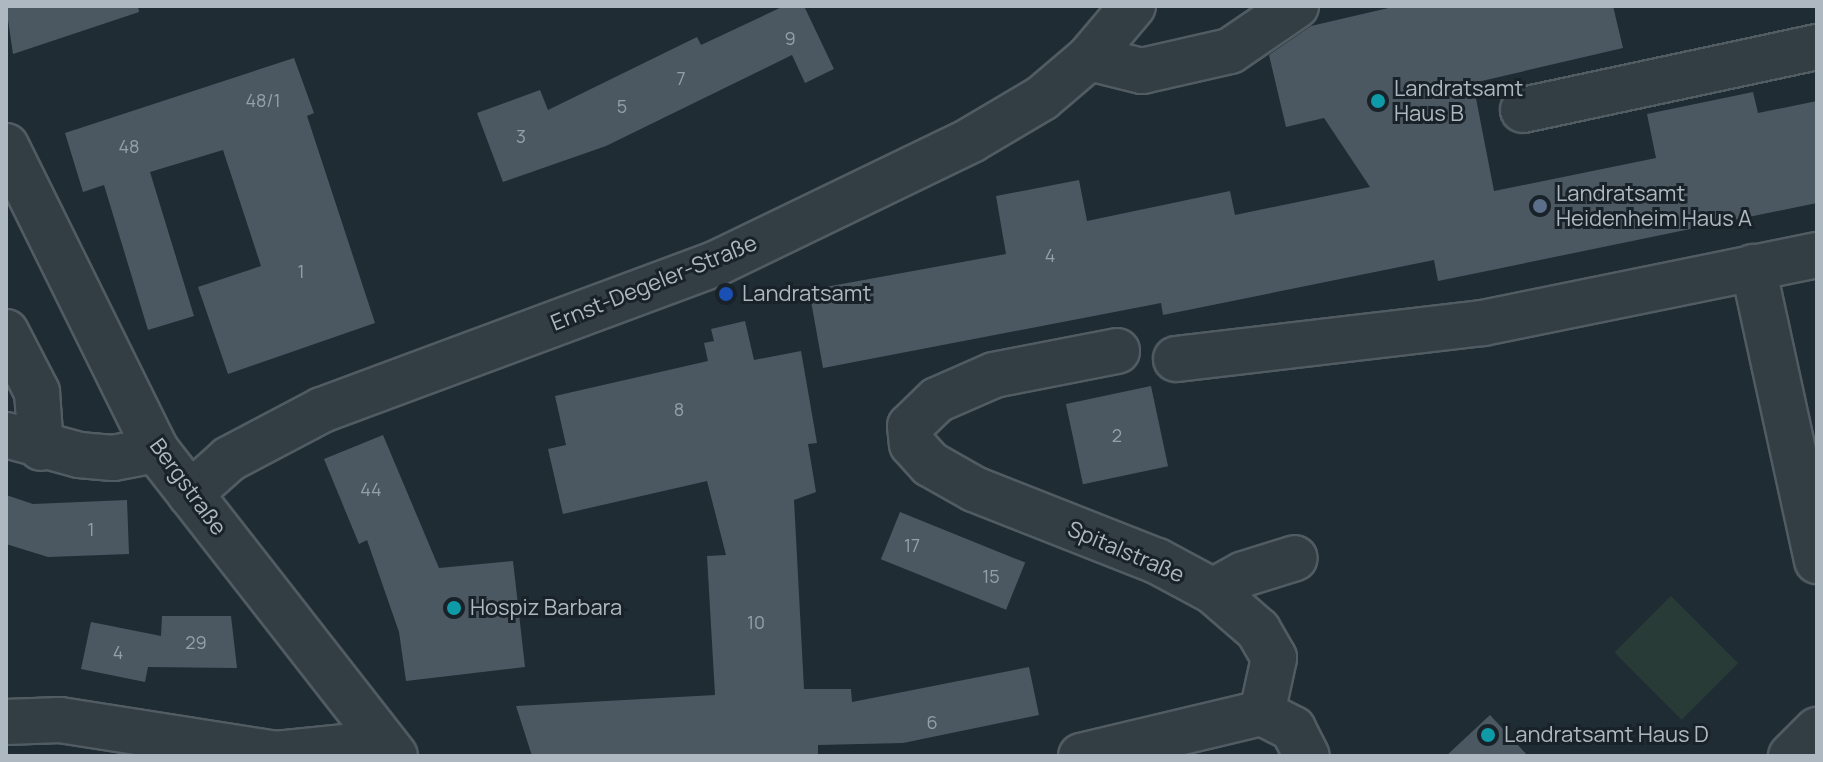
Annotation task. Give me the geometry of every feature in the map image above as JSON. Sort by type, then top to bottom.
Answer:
[{"type":"street","name":"Ernst-Degeler-Straße","points":[[190,494],[229,459],[322,410],[717,263],[971,140],[1042,98],[1089,58],[1133,6]]},
{"type":"street","points":[[1089,58],[1142,71],[1230,51],[1296,6]]},
{"type":"street","points":[[1523,110],[1817,47]]},
{"type":"street","name":"Bergstraße","points":[[6,146],[156,450],[390,749]]},
{"type":"street","points":[[1176,359],[1483,323],[1817,255]]},
{"type":"street","points":[[1753,267],[1817,561]]},
{"type":"street","points":[[6,332],[37,392],[23,442],[113,458],[156,450]]},
{"type":"street","name":"Spitalstraße","points":[[1117,351],[994,375],[937,400],[910,426],[912,444],[930,464],[974,489],[1157,561],[1213,591],[1258,630],[1274,658],[1262,713]]},
{"type":"street","points":[[1213,591],[1244,574],[1295,558]]},
{"type":"street","points":[[1081,756],[1262,713],[1293,729],[1307,756]]},
{"type":"street","points":[[6,722],[60,720],[276,754],[390,749]]},
{"type":"street","points":[[1791,756],[1817,730]]},
{"type":"green space","points":[[1671,596],[1738,663],[1682,720],[1614,653]]},
{"type":"building","points":[[6,6],[138,6],[139,12],[13,54]]},
{"type":"building","points":[[784,6],[804,6],[834,69],[805,83],[792,55],[606,146],[503,182],[477,113],[540,90],[548,110],[697,37],[701,45]]},
{"type":"building","points":[[1397,6],[1613,6],[1623,48],[1473,83],[1494,191],[1656,158],[1647,114],[1753,92],[1758,113],[1817,101],[1817,203],[1438,281],[1434,260],[1163,315],[1161,303],[823,368],[809,290],[1006,254],[996,196],[1079,180],[1087,221],[1230,191],[1235,215],[1370,187],[1324,118],[1286,127],[1269,55],[1311,26]]},
{"type":"building","points":[[294,58],[314,113],[307,116],[375,323],[228,374],[198,287],[261,266],[223,150],[150,172],[194,316],[148,330],[104,185],[83,192],[65,133]]},
{"type":"building","points":[[745,321],[754,360],[801,351],[817,443],[808,444],[816,492],[794,500],[804,689],[851,689],[852,702],[1029,667],[1039,715],[903,743],[818,745],[818,756],[532,756],[516,706],[715,695],[707,556],[726,555],[707,481],[563,514],[548,449],[566,445],[555,396],[708,361],[704,343],[714,341],[711,329]]},
{"type":"building","points":[[1151,386],[1168,466],[1083,484],[1066,404]]},
{"type":"building","points":[[383,435],[439,568],[513,561],[525,667],[406,681],[399,632],[367,540],[359,544],[324,459]]},
{"type":"building","points":[[6,495],[33,504],[127,500],[129,554],[48,557],[6,544]]},
{"type":"building","points":[[900,512],[1025,563],[1006,610],[881,559]]},
{"type":"building","points":[[162,616],[231,616],[237,668],[148,667],[145,682],[81,669],[91,622],[161,636]]},
{"type":"building","name":"Landratsamt Haus D","points":[[1490,715],[1528,756],[1446,756]]},
{"type":"place","name":"Landratsamt Haus B","points":[[1378,101]]},
{"type":"place","name":"Landratsamt Heidenheim Haus A","points":[[1540,206]]},
{"type":"place","name":"Landratsamt","points":[[726,294]]},
{"type":"place","name":"Hospiz Barbara","points":[[454,608]]},
{"type":"place","name":"Landratsamt Haus D","points":[[1488,735]]}]
